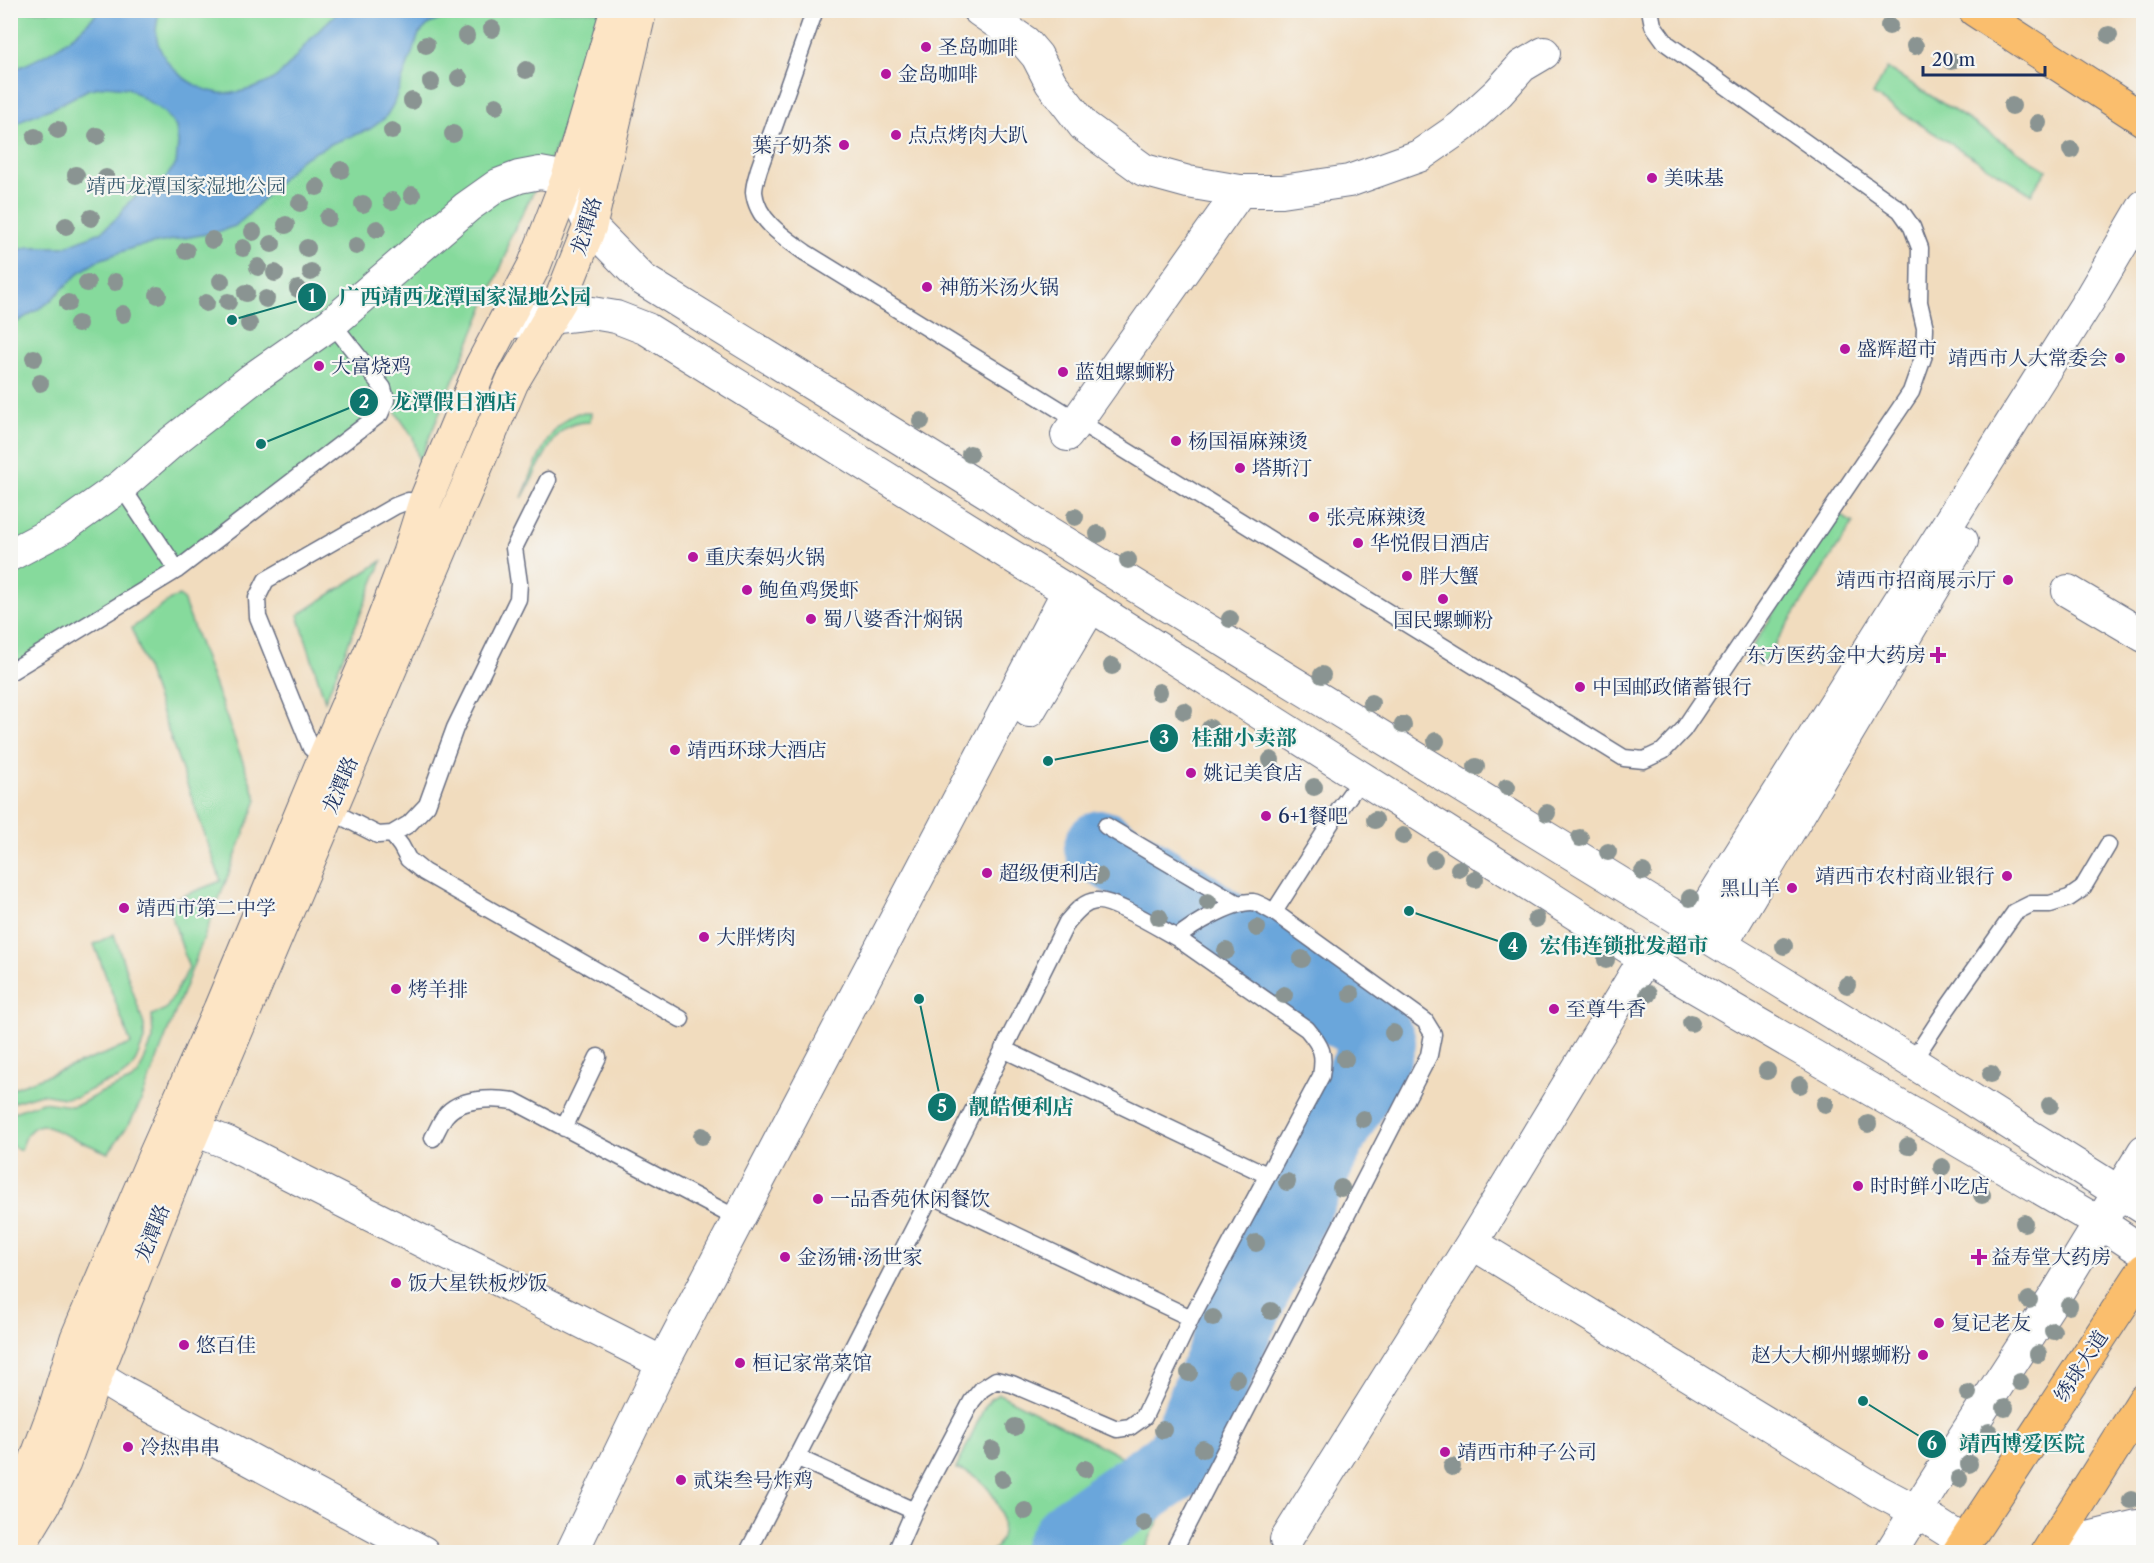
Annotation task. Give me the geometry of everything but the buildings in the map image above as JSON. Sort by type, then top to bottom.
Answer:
[{"type":"main road","name":"龙潭路","points":[[10,1519],[26,1487],[55,1409],[76,1338],[220,1010],[377,637],[426,502],[481,367],[534,266],[568,178],[617,10]]},
{"type":"main road","name":"龙潭路","points":[[15,1552],[33,1523],[64,1462],[96,1375],[195,1130],[512,382],[561,299],[590,226],[640,10]]},
{"type":"main road","points":[[1975,10],[2144,120]]},
{"type":"main road","name":"绣球大道","points":[[1962,1547],[2144,1270]]},
{"type":"main road","points":[[2050,1550],[2144,1400]]},
{"type":"street","points":[[978,10],[1026,42],[1051,83],[1084,126],[1144,170],[1188,182],[1239,191],[1282,191],[1349,181],[1419,156],[1461,127],[1499,92],[1522,66],[1544,53]]},
{"type":"street","points":[[10,555],[65,526],[121,486],[173,441],[252,379],[332,323],[467,207],[498,185],[519,177],[540,173],[568,178],[590,226],[642,279],[992,495],[1046,531],[1912,1062],[2131,1200]]},
{"type":"street","points":[[1072,427],[1239,191]]},
{"type":"street","points":[[1693,928],[2089,300],[2144,206]]},
{"type":"street","points":[[1721,945],[2144,236]]},
{"type":"street","points":[[505,322],[592,313],[616,317],[647,329],[1080,599],[1645,958],[2100,1223],[2144,1252]]},
{"type":"street","points":[[2068,591],[2144,636]]},
{"type":"street","points":[[572,1552],[663,1363],[1080,599]]},
{"type":"street","points":[[591,1552],[776,1186],[1045,681],[1080,599]]},
{"type":"street","points":[[1286,1540],[1472,1243],[1645,958]]},
{"type":"street","points":[[195,1130],[228,1143],[663,1363]]},
{"type":"street","points":[[1891,1552],[2100,1223],[2131,1200],[2144,1151]]},
{"type":"street","points":[[1472,1243],[1878,1491],[1916,1511],[1962,1547]]},
{"type":"street","points":[[96,1375],[134,1398],[423,1552]]},
{"type":"street","points":[[2050,1550],[2136,1532]]},
{"type":"lane","points":[[815,10],[759,168],[754,192],[763,216],[778,233],[1072,427],[1624,758],[1644,759],[1663,751],[1683,730],[1911,392],[1924,355],[1924,328],[1919,302],[1920,248],[1912,227],[1900,210],[1666,44],[1653,25],[1650,10]]},
{"type":"lane","points":[[10,672],[177,570],[380,414],[386,400],[383,388],[332,323]]},
{"type":"lane","points":[[329,810],[378,835],[392,834],[409,824],[427,805],[455,728],[518,599],[519,583],[514,548],[548,480]]},
{"type":"lane","points":[[121,486],[177,570]]},
{"type":"lane","points":[[324,759],[311,748],[258,617],[257,598],[266,580],[395,506],[408,501],[426,502]]},
{"type":"lane","points":[[1274,912],[1362,778]]},
{"type":"lane","points":[[1106,826],[1238,904]]},
{"type":"lane","points":[[392,834],[408,859],[424,872],[681,1019]]},
{"type":"lane","points":[[1912,1062],[2015,912],[2031,904],[2050,904],[2068,898],[2082,889],[2108,845]]},
{"type":"lane","points":[[748,1552],[931,1195],[1067,922],[1080,906],[1097,900],[1183,932],[1307,1029],[1319,1044],[1324,1058],[1321,1076],[1191,1318],[1144,1417],[1130,1427],[1117,1429],[1012,1384],[996,1380],[982,1389],[972,1401],[914,1511],[896,1552]]},
{"type":"lane","points":[[1173,1552],[1429,1055],[1433,1035],[1425,1021],[1274,912],[1254,902],[1238,904],[1183,932]]},
{"type":"lane","points":[[1003,1049],[1267,1175]]},
{"type":"lane","points":[[564,1128],[598,1058]]},
{"type":"lane","points":[[433,1138],[446,1114],[464,1104],[490,1098],[514,1101],[740,1220]]},
{"type":"lane","points":[[931,1195],[1191,1318]]},
{"type":"lane","points":[[796,1457],[914,1511]]},
{"type":"green space","name":"靖西龙潭国家湿地公园","points":[[10,11],[625,11],[508,242],[507,253],[419,462],[413,437],[390,404],[284,493],[10,670]]},
{"type":"green space","points":[[1887,68],[2047,170],[2031,194],[1873,95]]},
{"type":"green space","points":[[578,413],[591,413],[590,422],[572,424],[557,436],[522,498],[549,438],[557,427]]},
{"type":"green space","points":[[1838,514],[1853,523],[1761,666],[1746,656]]},
{"type":"green space","points":[[382,561],[325,701],[298,615]]},
{"type":"green space","points":[[179,596],[183,599],[257,800],[141,1101],[131,1121],[108,1153],[43,1125],[31,1130],[21,1150],[11,1146],[11,1113],[42,1102],[72,1106],[80,1104],[138,1075],[153,1039],[152,1015],[166,1009],[189,968],[167,902],[221,881],[132,628]]},
{"type":"green space","points":[[114,934],[144,1025],[144,1040],[132,1068],[118,1079],[102,1084],[77,1097],[64,1098],[41,1094],[11,1103],[11,1089],[131,1044],[94,944]]},
{"type":"green space","points":[[999,1394],[1142,1467],[1084,1503],[1057,1528],[1038,1552],[992,1552],[1000,1541],[1002,1528],[1001,1515],[996,1502],[979,1480],[956,1469],[984,1408],[990,1399]]},
{"type":"green space","points":[[1173,1492],[1143,1552],[1081,1552],[1111,1527]]},
{"type":"water","points":[[100,10],[159,11],[156,33],[158,44],[170,65],[198,86],[219,93],[256,87],[276,77],[339,11],[448,11],[442,19],[429,24],[419,34],[393,105],[385,118],[370,129],[333,143],[300,160],[235,226],[217,232],[135,247],[99,260],[80,272],[48,303],[11,326],[11,252],[29,247],[64,247],[101,232],[119,216],[129,202],[161,184],[176,164],[178,143],[176,127],[164,112],[128,88],[107,86],[89,89],[55,107],[26,118],[11,128],[11,71],[59,46],[79,31]]},
{"type":"waterway","points":[[1060,1552],[1072,1534],[1181,1460],[1238,1321],[1335,1124],[1373,1060],[1379,1043],[1370,1026],[1337,1008],[1181,897],[1101,847]]},
{"type":"place","name":"圣岛咖啡","points":[[926,47]]},
{"type":"place","name":"金岛咖啡","points":[[886,74]]},
{"type":"place","name":"点点烤肉大趴","points":[[896,135]]},
{"type":"place","name":"葉子奶茶","points":[[844,145]]},
{"type":"place","name":"美味基","points":[[1652,178]]},
{"type":"place","name":"神筋米汤火锅","points":[[927,287]]},
{"type":"place","name":"广西靖西龙潭国家湿地公园","points":[[232,320]]},
{"type":"place","name":"盛辉超市","points":[[1845,349]]},
{"type":"place","name":"靖西市人大常委会","points":[[2120,358]]},
{"type":"place","name":"大富烧鸡","points":[[319,366]]},
{"type":"place","name":"蓝姐螺蛳粉","points":[[1063,372]]},
{"type":"place","name":"杨国福麻辣烫","points":[[1176,441]]},
{"type":"place","name":"龙潭假日酒店","points":[[261,444]]},
{"type":"place","name":"塔斯汀","points":[[1240,468]]},
{"type":"place","name":"张亮麻辣烫","points":[[1314,517]]},
{"type":"place","name":"华悦假日酒店","points":[[1358,543]]},
{"type":"place","name":"重庆秦妈火锅","points":[[693,557]]},
{"type":"place","name":"胖大蟹","points":[[1407,576]]},
{"type":"place","name":"靖西市招商展示厅","points":[[2008,580]]},
{"type":"place","name":"鲍鱼鸡煲虾","points":[[747,590]]},
{"type":"place","name":"国民螺蛳粉","points":[[1443,599]]},
{"type":"place","name":"蜀八婆香汁焖锅","points":[[811,619]]},
{"type":"place","name":"东方医药金中大药房","points":[[1938,655]]},
{"type":"place","name":"中国邮政储蓄银行","points":[[1580,687]]},
{"type":"place","name":"靖西环球大酒店","points":[[675,750]]},
{"type":"place","name":"桂甜小卖部","points":[[1048,761]]},
{"type":"place","name":"姚记美食店","points":[[1191,773]]},
{"type":"place","name":"6+1餐吧","points":[[1266,816]]},
{"type":"place","name":"超级便利店","points":[[987,873]]},
{"type":"place","name":"靖西市农村商业银行","points":[[2007,876]]},
{"type":"place","name":"黑山羊","points":[[1792,888]]},
{"type":"place","name":"靖西市第二中学","points":[[124,908]]},
{"type":"place","name":"宏伟连锁批发超市","points":[[1409,911]]},
{"type":"place","name":"大胖烤肉","points":[[704,937]]},
{"type":"place","name":"烤羊排","points":[[396,989]]},
{"type":"place","name":"靓皓便利店","points":[[919,999]]},
{"type":"place","name":"至尊牛香","points":[[1554,1009]]},
{"type":"place","name":"时时鲜小吃店","points":[[1858,1186]]},
{"type":"place","name":"一品香苑休闲餐饮","points":[[818,1199]]},
{"type":"place","name":"金汤铺·汤世家","points":[[785,1257]]},
{"type":"place","name":"益寿堂大药房","points":[[1979,1257]]},
{"type":"place","name":"饭大星铁板炒饭","points":[[396,1283]]},
{"type":"place","name":"复记老友","points":[[1939,1323]]},
{"type":"place","name":"悠百佳","points":[[184,1345]]},
{"type":"place","name":"赵大大柳州螺蛳粉","points":[[1923,1355]]},
{"type":"place","name":"桓记家常菜馆","points":[[740,1363]]},
{"type":"place","name":"靖西博爱医院","points":[[1863,1401]]},
{"type":"place","name":"冷热串串","points":[[128,1447]]},
{"type":"place","name":"靖西市种子公司","points":[[1445,1452]]},
{"type":"place","name":"贰柒叁号炸鸡","points":[[681,1480]]}]
